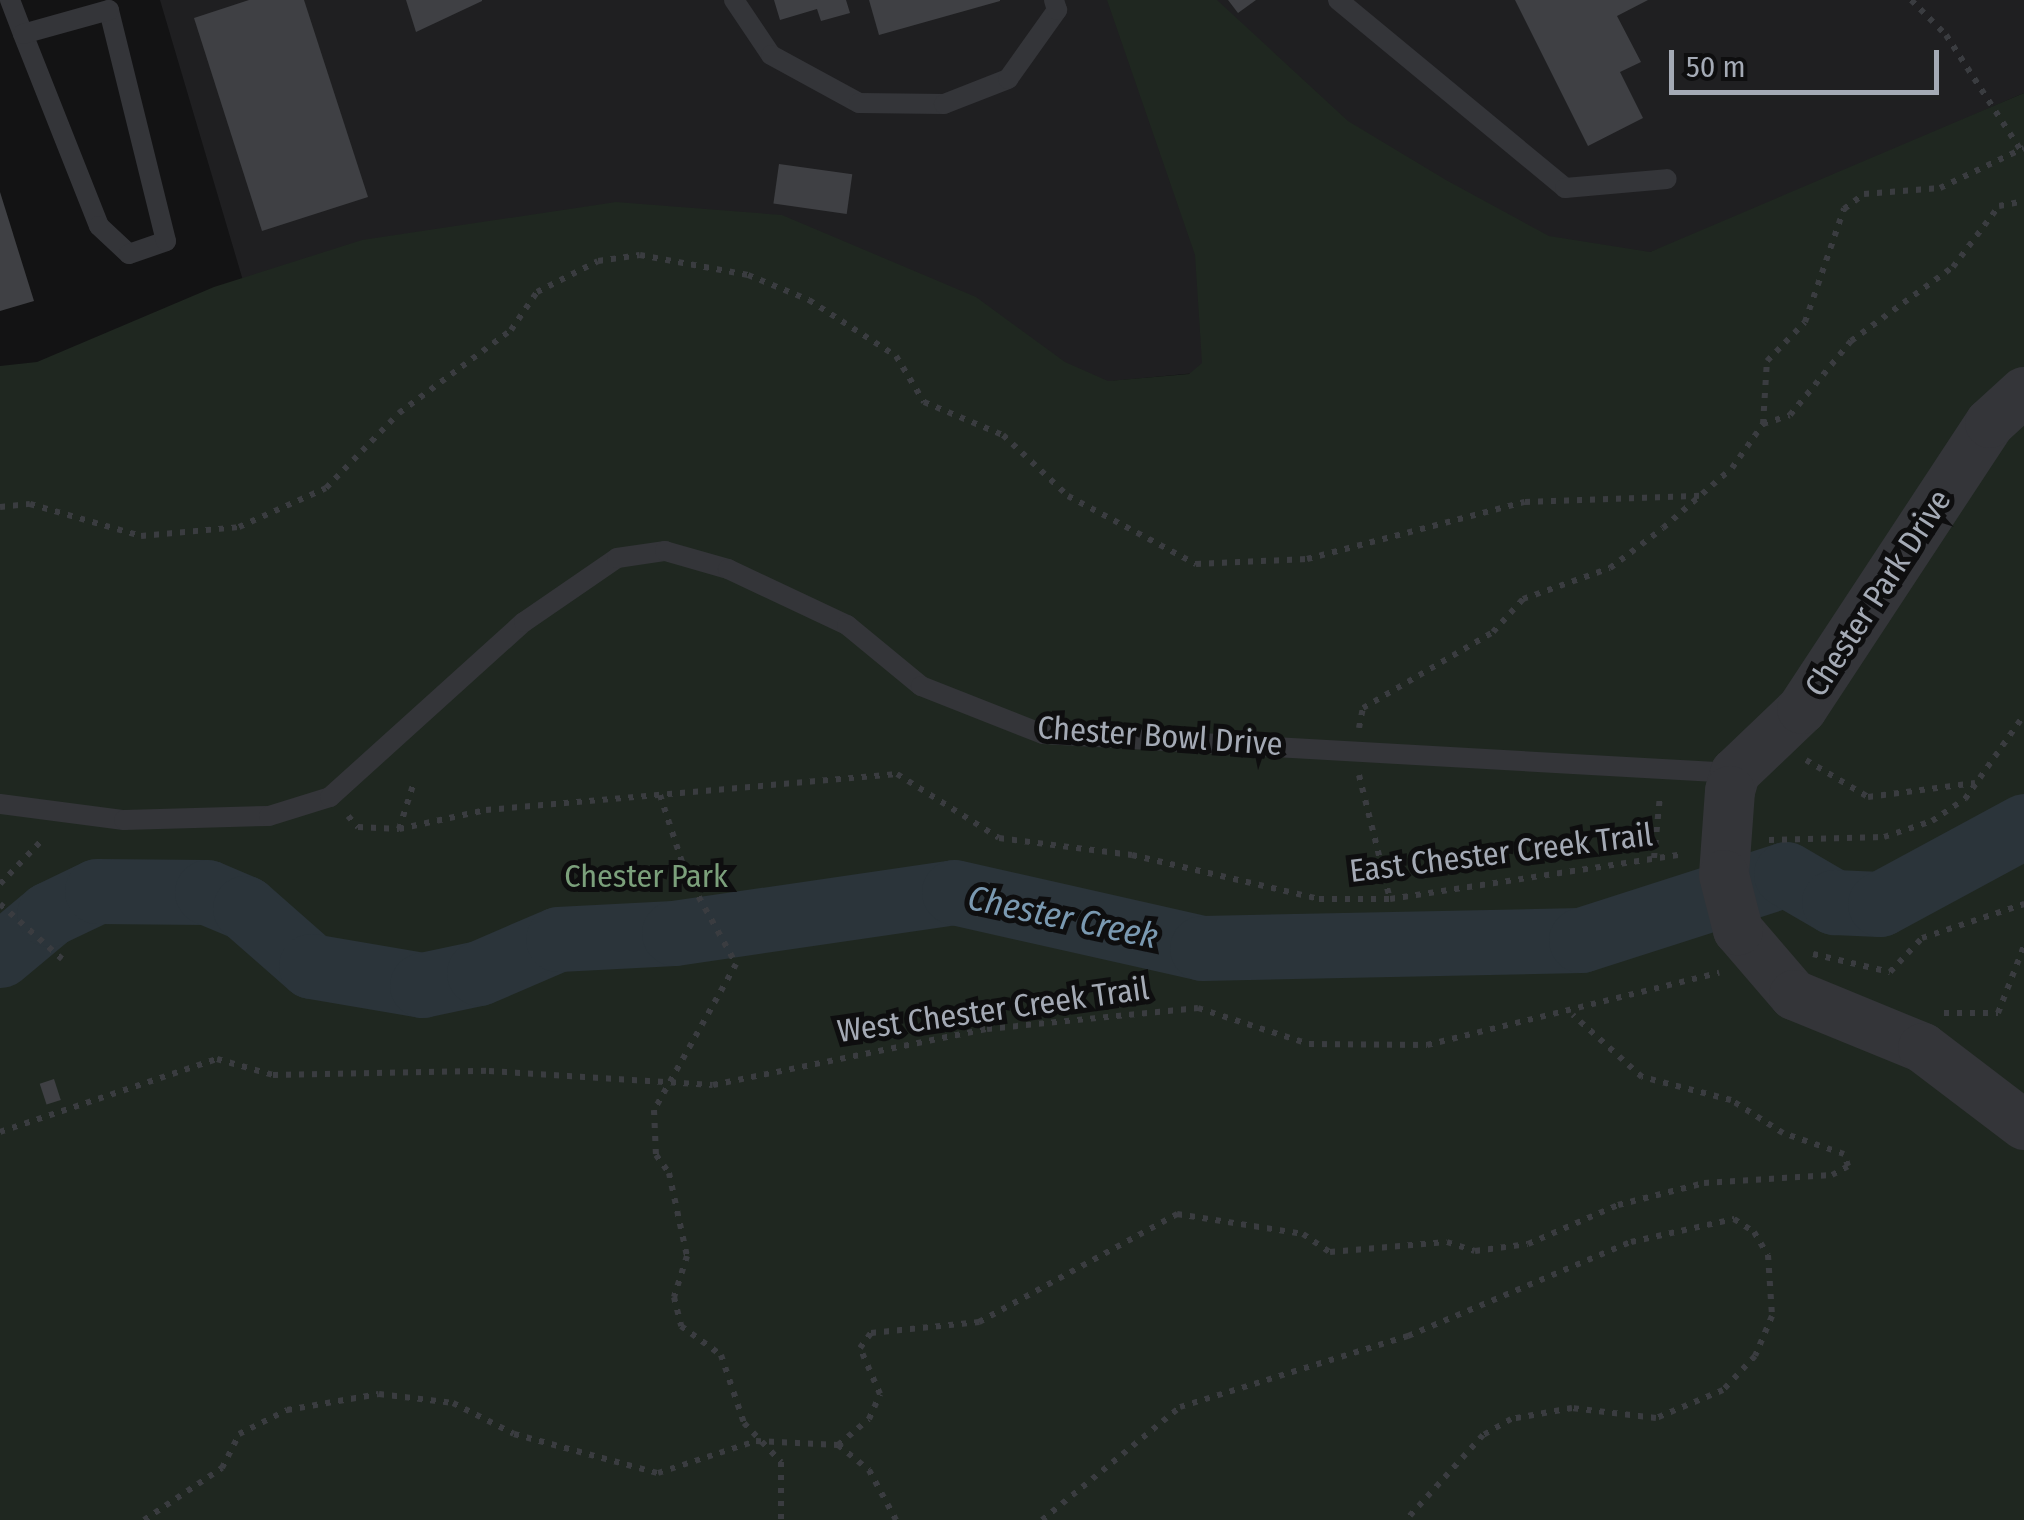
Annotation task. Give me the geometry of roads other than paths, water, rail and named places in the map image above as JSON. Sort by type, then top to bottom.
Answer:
[{"type":"street","name":"Chester Park Drive","points":[[1732,782],[1802,710],[1990,422],[2024,392]]},
{"type":"street","points":[[1732,782],[1724,875],[1732,952],[1794,996],[1923,1048],[2024,1125]]},
{"type":"lane","points":[[10,0],[23,34],[99,226],[130,254],[166,240],[109,10],[23,34]]},
{"type":"lane","points":[[734,0],[771,55],[859,103],[944,104],[1008,79],[1056,10],[1054,0]]},
{"type":"lane","points":[[1338,0],[1564,188],[1667,179]]},
{"type":"lane","name":"Chester Bowl Drive","points":[[0,804],[69,812],[270,816],[330,797],[524,622],[618,558],[665,550],[728,568],[847,625],[921,686],[1044,734],[1354,750],[1732,782]]},
{"type":"waterway","name":"Chester Creek","points":[[0,955],[49,914],[97,891],[207,892],[245,908],[311,966],[422,985],[479,973],[558,939],[674,933],[954,892],[1202,948],[1581,940],[1786,874],[1834,902],[1880,904],[2024,826]]},
{"type":"park label","name":"Chester Park","points":[[646,876]]}]
